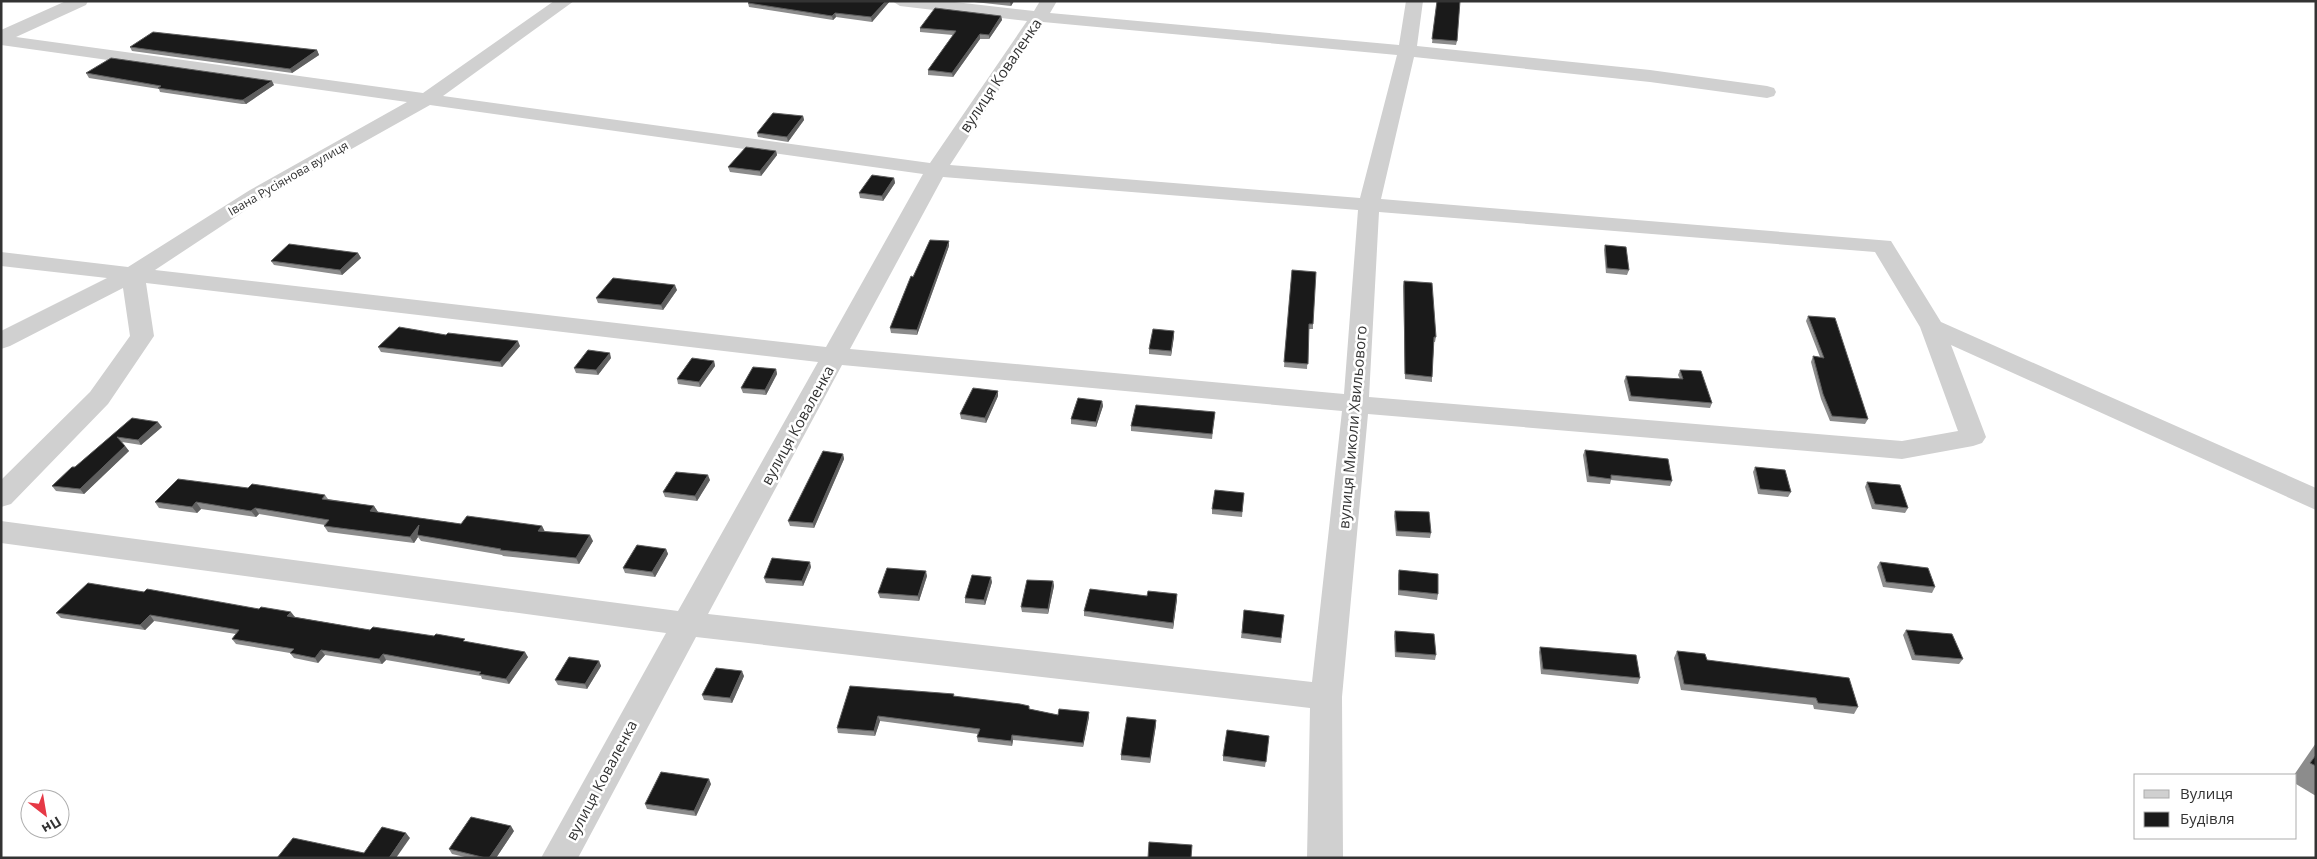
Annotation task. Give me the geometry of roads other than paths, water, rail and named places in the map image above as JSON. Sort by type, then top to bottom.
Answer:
[{"type":"street","points":[[1,39],[80,1]]},
{"type":"street","name":"Івана Русіянова вулиця","points":[[1,341],[133,274],[256,194],[425,100],[566,1]]},
{"type":"street","points":[[900,1],[1044,10],[1706,82],[1767,92]]},
{"type":"street","name":"вулиця Миколи Хвильового","points":[[1326,858],[1326,697],[1356,404],[1369,206],[1407,50],[1415,1]]},
{"type":"street","name":"вулиця Коваленка","points":[[559,858],[936,170],[1044,10]]},
{"type":"street","points":[[1,39],[425,100],[936,170],[1883,246],[1932,327],[1973,437],[1902,450],[1356,404],[835,356],[1,259]]},
{"type":"street","points":[[1,497],[11,484],[99,398],[142,336],[133,274]]},
{"type":"street","points":[[1932,327],[2316,500]]},
{"type":"street","points":[[1,532],[686,624],[1326,697]]}]
